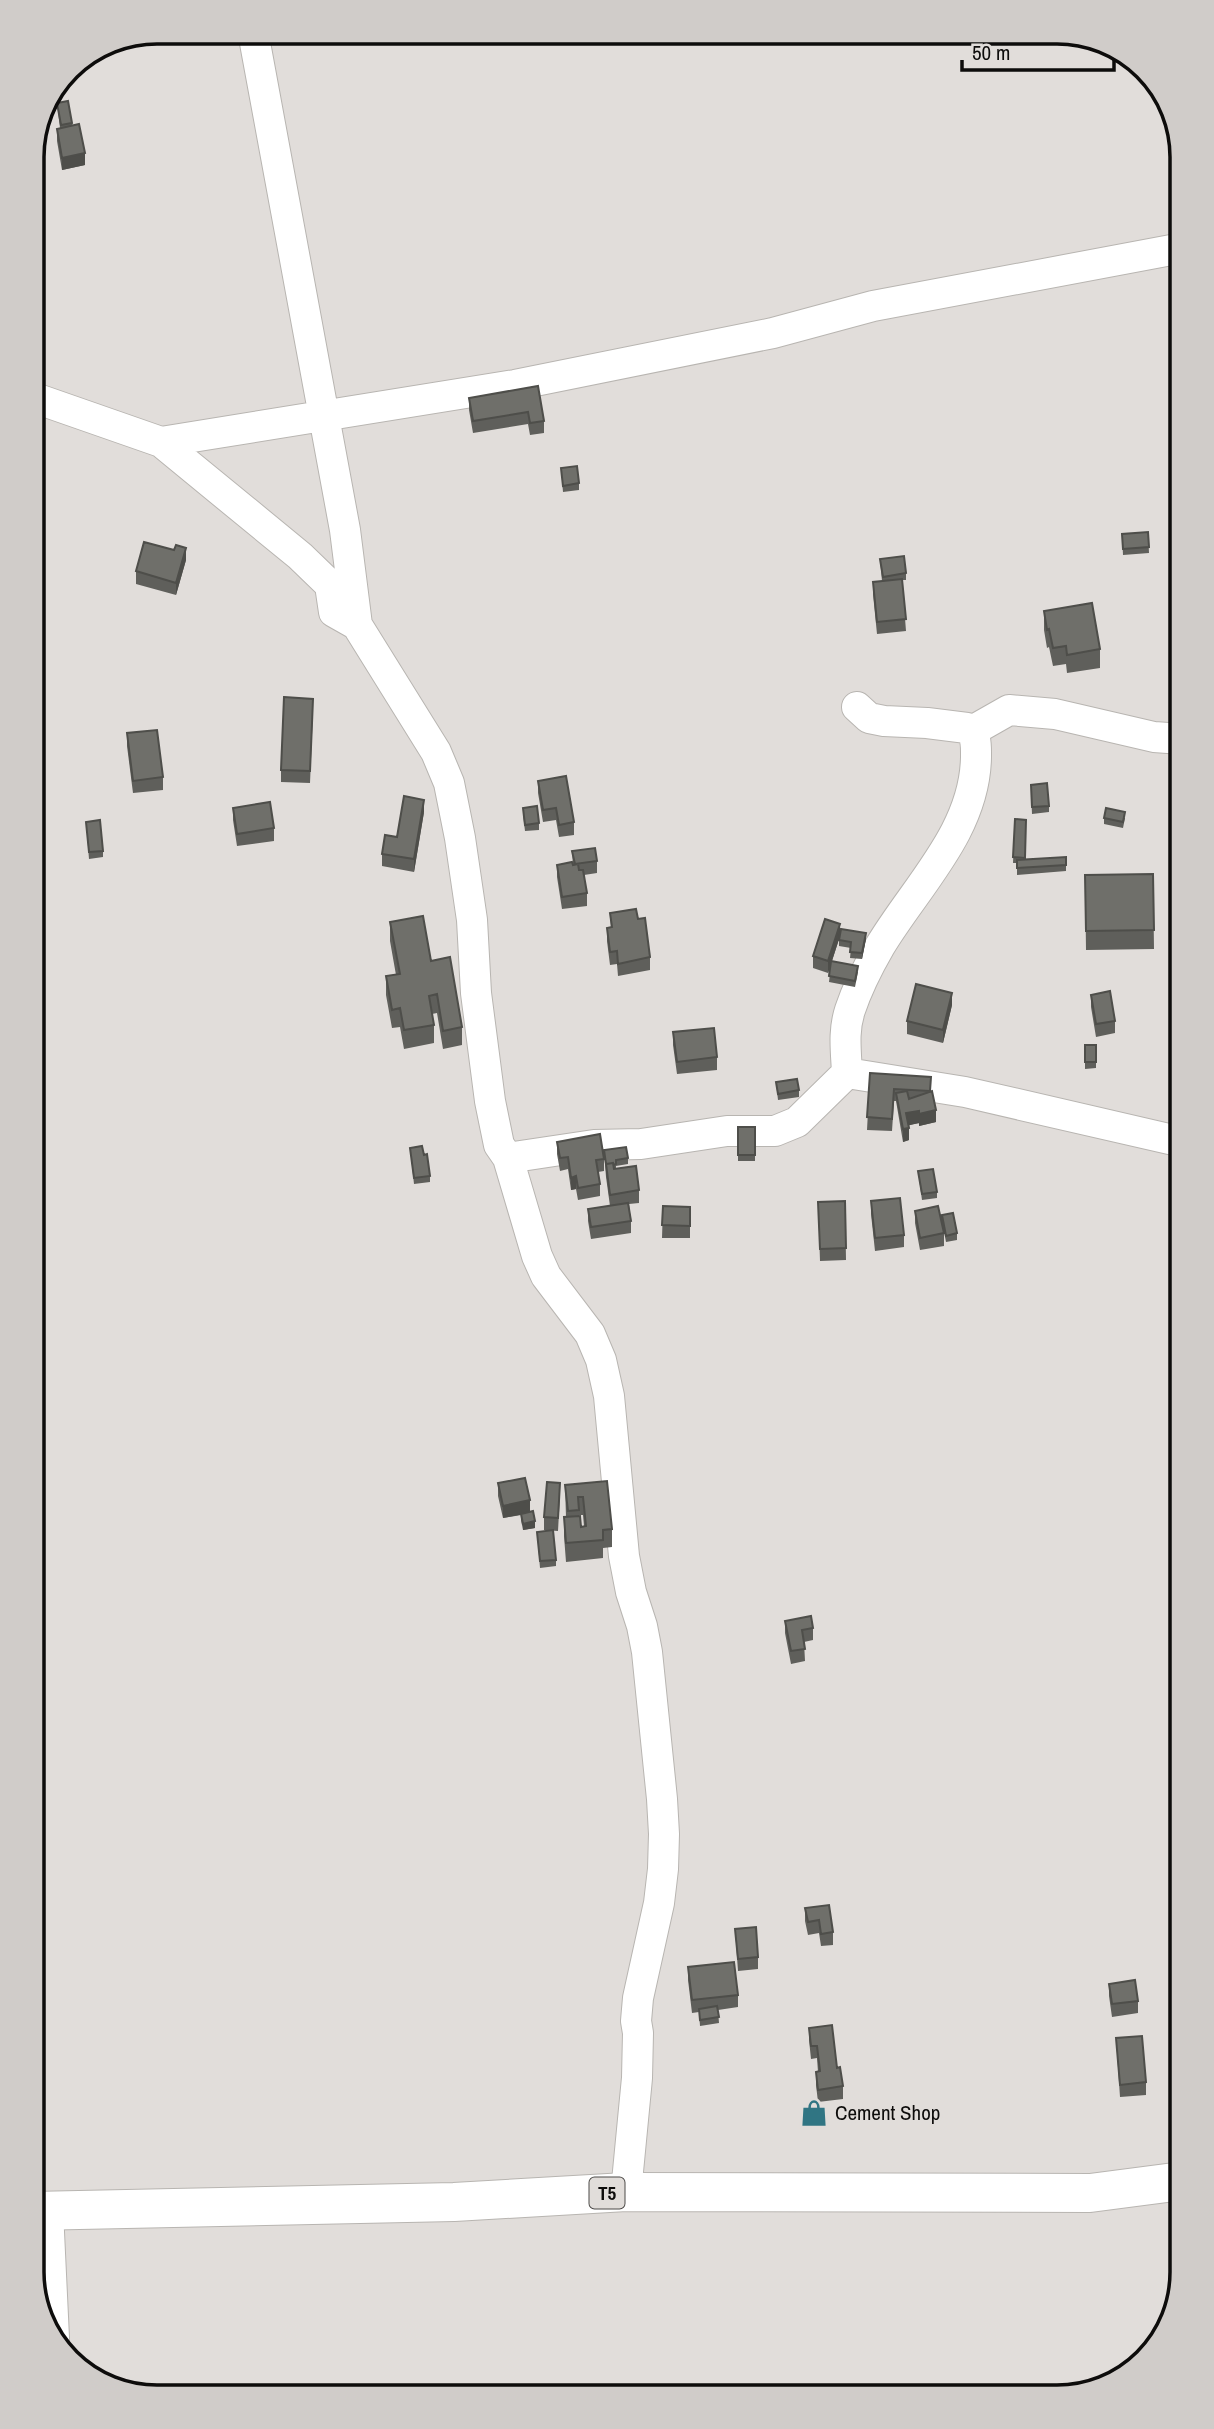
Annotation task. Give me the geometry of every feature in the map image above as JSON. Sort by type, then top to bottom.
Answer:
[{"type":"highway","name":"T5","points":[[44,2211],[454,2202],[626,2192],[1090,2193],[1170,2183]]},
{"type":"street","points":[[255,44],[345,530],[357,625],[436,752],[449,782],[472,920],[476,993],[490,1101],[499,1145],[508,1158],[537,1256],[547,1276],[590,1334],[601,1360],[609,1396],[624,1556],[647,1652],[663,1811],[663,1869],[659,1903],[635,2021],[638,2033],[637,2078],[626,2192]]},
{"type":"street","points":[[162,442],[515,385],[773,333],[873,306],[1170,250]]},
{"type":"street","points":[[44,404],[162,442],[310,566],[330,585],[334,612],[357,625]]},
{"type":"street","points":[[857,707],[869,718],[967,728],[972,731]]},
{"type":"street","points":[[972,731],[1009,710],[1055,714],[1154,737],[1170,738]]},
{"type":"street","points":[[508,1158],[594,1145],[641,1144],[727,1131],[775,1131],[797,1122],[847,1073],[845,1034],[850,1009],[880,946],[928,878],[971,797],[976,761],[972,731]]},
{"type":"street","points":[[847,1073],[964,1093],[1170,1139]]},
{"type":"street","points":[[44,2247],[51,2314]]},
{"type":"building","points":[[68,101],[72,123],[61,125],[58,103]]},
{"type":"building","points":[[79,124],[85,153],[62,158],[57,129]]},
{"type":"building","points":[[538,386],[544,421],[530,423],[528,412],[473,421],[469,398]]},
{"type":"building","points":[[577,466],[579,483],[563,486],[561,468]]},
{"type":"building","points":[[1148,532],[1149,547],[1123,549],[1122,534]]},
{"type":"building","points":[[144,542],[174,550],[176,545],[186,548],[176,583],[136,571]]},
{"type":"building","points":[[904,556],[906,573],[883,577],[880,559]]},
{"type":"building","points":[[902,579],[906,619],[877,622],[873,582]]},
{"type":"building","points":[[1092,603],[1100,649],[1067,655],[1066,646],[1053,648],[1044,611]]},
{"type":"building","points":[[284,697],[313,699],[310,771],[281,770]]},
{"type":"building","points":[[157,730],[163,777],[133,781],[127,733]]},
{"type":"building","points":[[566,776],[574,822],[559,825],[556,808],[543,810],[538,781]]},
{"type":"building","points":[[1047,783],[1049,806],[1032,807],[1031,785]]},
{"type":"building","points":[[404,796],[424,800],[414,859],[382,854],[385,835],[397,837]]},
{"type":"building","points":[[270,802],[274,828],[237,834],[233,808]]},
{"type":"building","points":[[537,806],[539,823],[525,825],[523,808]]},
{"type":"building","points":[[1106,808],[1125,812],[1123,822],[1104,818]]},
{"type":"building","points":[[1015,819],[1026,820],[1025,858],[1013,857]]},
{"type":"building","points":[[100,820],[103,851],[89,852],[86,822]]},
{"type":"building","points":[[595,848],[597,861],[575,864],[572,851]]},
{"type":"building","points":[[1066,857],[1066,865],[1017,868],[1017,860]]},
{"type":"building","points":[[572,862],[573,865],[578,864],[579,870],[583,870],[587,893],[562,897],[557,865]]},
{"type":"building","points":[[1153,874],[1154,930],[1086,931],[1085,875]]},
{"type":"building","points":[[636,909],[638,919],[645,918],[650,957],[618,964],[617,951],[610,952],[607,928],[612,927],[610,913]]},
{"type":"building","points":[[423,916],[431,961],[450,957],[462,1027],[443,1031],[437,994],[429,996],[434,1025],[404,1030],[400,1008],[392,1010],[386,976],[400,974],[390,922]]},
{"type":"building","points":[[825,919],[840,924],[828,961],[813,956]]},
{"type":"building","points":[[841,929],[866,933],[862,953],[850,952],[851,942],[839,940]]},
{"type":"building","points":[[831,961],[858,966],[855,981],[829,976]]},
{"type":"building","points":[[916,984],[952,993],[943,1030],[907,1021]]},
{"type":"building","points":[[1110,991],[1115,1021],[1096,1024],[1091,995]]},
{"type":"building","points":[[714,1028],[717,1057],[677,1062],[673,1032]]},
{"type":"building","points":[[1085,1045],[1096,1045],[1096,1062],[1085,1062]]},
{"type":"building","points":[[870,1073],[931,1077],[930,1091],[894,1089],[892,1119],[867,1117]]},
{"type":"building","points":[[797,1079],[799,1090],[778,1094],[776,1082]]},
{"type":"building","points":[[907,1091],[909,1099],[932,1091],[936,1110],[919,1114],[919,1111],[906,1113],[909,1128],[903,1129],[896,1093]]},
{"type":"building","points":[[738,1127],[755,1127],[755,1155],[738,1155]]},
{"type":"building","points":[[600,1134],[604,1159],[596,1160],[600,1184],[578,1188],[576,1176],[571,1178],[568,1157],[560,1158],[557,1142]]},
{"type":"building","points":[[422,1146],[424,1155],[427,1154],[430,1176],[414,1178],[410,1148]]},
{"type":"building","points":[[626,1147],[628,1158],[616,1160],[614,1165],[606,1164],[604,1150]]},
{"type":"building","points":[[613,1163],[614,1169],[636,1166],[639,1190],[610,1195],[606,1164]]},
{"type":"building","points":[[933,1169],[937,1192],[922,1194],[918,1171]]},
{"type":"building","points":[[900,1198],[904,1235],[875,1238],[871,1201]]},
{"type":"building","points":[[845,1201],[846,1248],[820,1249],[818,1202]]},
{"type":"building","points":[[628,1203],[631,1221],[591,1227],[588,1209]]},
{"type":"building","points":[[663,1206],[690,1207],[690,1226],[662,1225]]},
{"type":"building","points":[[938,1206],[944,1233],[920,1238],[915,1211]]},
{"type":"building","points":[[953,1213],[957,1233],[946,1236],[942,1215]]},
{"type":"building","points":[[525,1478],[530,1500],[503,1506],[498,1483]]},
{"type":"building","points":[[607,1481],[612,1529],[603,1530],[603,1540],[566,1543],[564,1517],[580,1516],[581,1527],[586,1526],[583,1497],[578,1497],[579,1510],[568,1511],[565,1485]]},
{"type":"building","points":[[547,1482],[560,1483],[558,1518],[544,1517]]},
{"type":"building","points":[[533,1511],[535,1521],[523,1524],[521,1514]]},
{"type":"building","points":[[553,1530],[556,1560],[540,1561],[537,1532]]},
{"type":"building","points":[[811,1616],[813,1628],[802,1630],[805,1649],[791,1651],[785,1621]]},
{"type":"building","points":[[829,1905],[833,1932],[821,1934],[819,1920],[808,1922],[805,1908]]},
{"type":"building","points":[[756,1927],[758,1957],[738,1959],[735,1929]]},
{"type":"building","points":[[734,1962],[738,1995],[692,2000],[688,1967]]},
{"type":"building","points":[[1135,1980],[1138,2001],[1112,2004],[1109,1984]]},
{"type":"building","points":[[717,2006],[719,2017],[700,2020],[699,2009]]},
{"type":"building","points":[[832,2025],[837,2068],[840,2067],[843,2086],[818,2090],[816,2072],[820,2071],[817,2046],[811,2046],[809,2028]]},
{"type":"building","points":[[1142,2036],[1146,2082],[1120,2085],[1116,2038]]},
{"type":"place","name":"Cement Shop","points":[[814,2113]]}]
